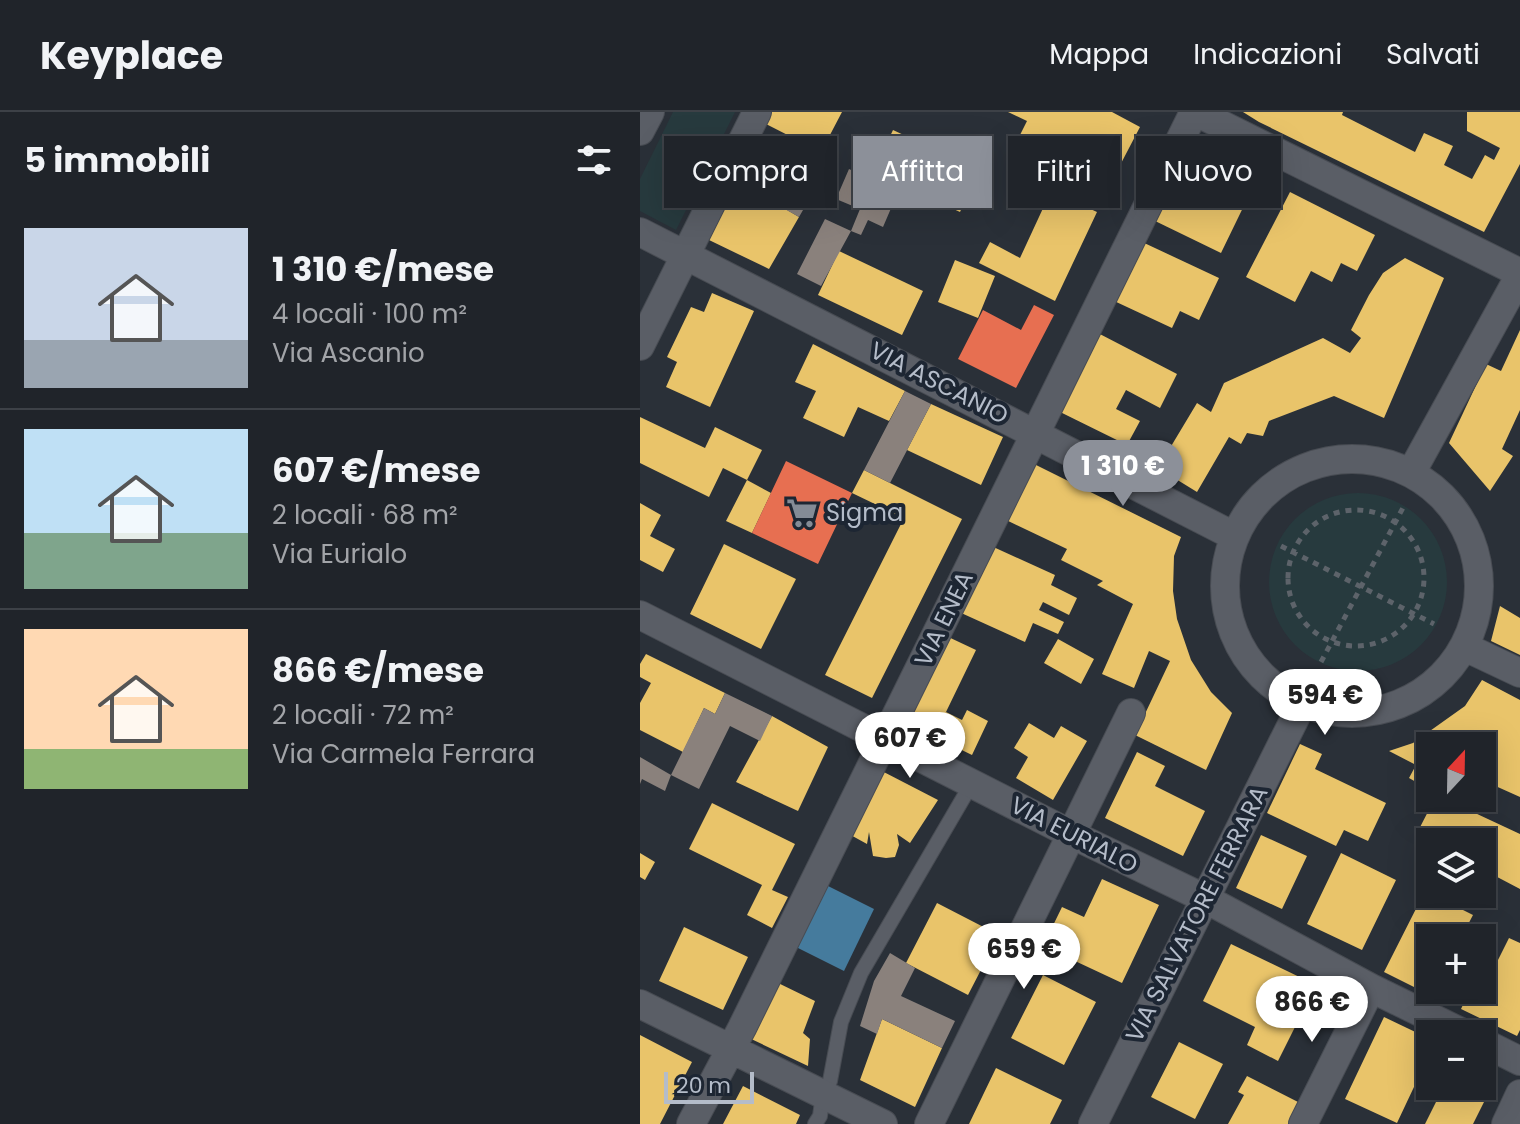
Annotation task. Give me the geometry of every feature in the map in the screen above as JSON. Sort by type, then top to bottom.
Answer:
[{"type":"street","points":[[640,131],[650,112]]},
{"type":"street","points":[[640,346],[757,112]]},
{"type":"street","points":[[1195,112],[1520,274],[1411,473]]},
{"type":"street","name":"VIA ENEA","points":[[691,1124],[1195,112]]},
{"type":"street","name":"VIA ASCANIO","points":[[640,232],[1234,536]]},
{"type":"street","points":[[1343,459],[1378,461],[1411,473],[1438,492],[1460,517],[1474,548],[1480,582],[1477,615],[1465,647],[1446,673],[1421,694],[1391,708],[1359,714],[1326,711],[1302,704],[1264,678],[1240,648],[1227,612],[1226,599],[1225,573],[1234,536],[1252,506],[1277,482],[1309,466],[1343,459]]},
{"type":"street","name":"VIA EURIALO","points":[[640,615],[1073,835],[1204,898],[1436,1020]]},
{"type":"street","points":[[1465,647],[1520,673]]},
{"type":"street","name":"VIA SALVATORE FERRARA","points":[[1093,1124],[1302,704]]},
{"type":"street","points":[[929,1124],[1131,713]]},
{"type":"street","points":[[1303,1124],[1371,988]]},
{"type":"street","points":[[640,1004],[883,1124]]},
{"type":"street","points":[[1496,1049],[1520,1061]]},
{"type":"street","points":[[1506,1124],[1520,1094]]},
{"type":"lane","points":[[815,1124],[830,1081],[841,1022],[861,973],[972,783]]},
{"type":"path","points":[[1321,662],[1405,504]]},
{"type":"path","points":[[1357,510],[1377,513],[1396,522],[1411,537],[1425,575],[1423,595],[1415,614],[1399,632],[1378,643],[1355,647],[1332,642],[1313,632],[1298,615],[1290,596],[1287,574],[1292,553],[1303,535],[1318,521],[1336,512],[1357,510]]},
{"type":"path","points":[[1281,546],[1434,624]]},
{"type":"green space","points":[[673,112],[735,112],[723,136],[664,136],[664,208],[687,208],[676,230],[640,211],[640,179]]},
{"type":"green space","points":[[1358,493],[1392,500],[1421,519],[1440,548],[1447,582],[1440,616],[1421,645],[1392,664],[1358,671],[1324,664],[1295,645],[1276,616],[1269,582],[1276,548],[1295,519],[1324,500]]},
{"type":"building: Abitazioni","points":[[772,112],[842,112],[829,136],[790,136],[766,124]]},
{"type":"building: Abitazioni","points":[[1008,112],[1112,112],[1140,127],[1120,165],[1120,136],[1020,136],[1027,121]]},
{"type":"building: Abitazioni","points":[[1243,112],[1343,112],[1342,115],[1415,152],[1424,133],[1453,146],[1444,165],[1472,179],[1485,155],[1494,160],[1500,148],[1467,131],[1467,112],[1520,112],[1520,164],[1484,232]]},
{"type":"building: Abitazioni","points":[[893,130],[906,136],[890,136]]},
{"type":"building: Abitazioni","points":[[1290,192],[1375,235],[1357,271],[1341,263],[1332,282],[1311,271],[1295,302],[1246,277]]},
{"type":"building: Abitazioni","points":[[725,208],[784,208],[799,217],[769,269],[709,240]]},
{"type":"building: Abitazioni","points":[[1043,208],[1088,208],[1097,212],[1055,301],[979,263],[990,242],[1020,258]]},
{"type":"building: Abitazioni","points":[[1156,208],[1243,208],[1221,253],[1151,219]]},
{"type":"building: Abitazioni","points":[[1140,241],[1219,278],[1199,320],[1180,311],[1172,328],[1112,300]]},
{"type":"building: Abitazioni","points":[[839,251],[923,291],[902,335],[818,295]]},
{"type":"building: Abitazioni","points":[[1405,258],[1444,278],[1384,418],[1334,396],[1269,421],[1263,436],[1247,433],[1241,444],[1229,437],[1197,492],[1158,468],[1197,403],[1211,412],[1224,383],[1323,338],[1350,353],[1361,338],[1351,330],[1369,295],[1383,273]]},
{"type":"building: Abitazioni","points":[[955,260],[995,276],[978,318],[938,302]]},
{"type":"building: Abitazioni","points":[[712,293],[754,311],[710,407],[666,387],[677,362],[667,357],[691,307],[704,312]]},
{"type":"building: Abitazioni","points":[[1520,330],[1520,410],[1502,449],[1513,456],[1490,491],[1449,443],[1486,364],[1501,371]]},
{"type":"building: Abitazioni","points":[[1094,331],[1177,374],[1160,408],[1126,390],[1116,409],[1140,421],[1127,445],[1054,409]]},
{"type":"building: Abitazioni","points":[[813,344],[905,391],[889,421],[858,407],[844,437],[803,418],[816,391],[795,382]]},
{"type":"building: Abitazioni","points":[[931,404],[1003,437],[981,485],[907,450]]},
{"type":"building: Abitazioni","points":[[640,417],[705,448],[715,427],[762,450],[747,480],[723,468],[709,497],[640,463]]},
{"type":"building: Abitazioni","points":[[1030,462],[1181,537],[1174,556],[1173,591],[1177,619],[1191,660],[1211,692],[1232,713],[1206,770],[1135,735],[1170,661],[1149,651],[1134,688],[1102,674],[1133,604],[1097,585],[1103,581],[1061,560],[1067,549],[1002,518]]},
{"type":"building: Abitazioni","points":[[864,470],[962,519],[872,698],[825,675],[904,518],[852,493]]},
{"type":"building: Abitazioni","points":[[747,480],[771,493],[752,533],[726,521]]},
{"type":"building: Abitazioni","points":[[640,503],[661,515],[650,536],[675,549],[663,572],[640,560]]},
{"type":"building: Abitazioni","points":[[724,544],[796,579],[761,649],[690,614]]},
{"type":"building: Abitazioni","points":[[989,545],[1055,575],[1051,585],[1077,598],[1069,615],[1043,602],[1039,610],[1064,622],[1058,634],[1033,623],[1025,642],[959,612]]},
{"type":"building: Abitazioni","points":[[1500,606],[1520,618],[1520,655],[1491,641]]},
{"type":"building: Abitazioni","points":[[942,634],[976,650],[946,712],[962,720],[967,710],[988,721],[972,755],[900,720]]},
{"type":"building: Abitazioni","points":[[1058,639],[1094,659],[1081,684],[1044,663]]},
{"type":"building: Abitazioni","points":[[646,654],[725,693],[715,714],[704,708],[683,752],[640,730],[640,703],[651,683],[640,677],[640,664]]},
{"type":"building: Abitazioni","points":[[1482,680],[1520,700],[1520,797],[1496,786],[1496,732],[1428,732],[1465,706]]},
{"type":"building: Abitazioni","points":[[772,716],[828,747],[798,811],[736,782]]},
{"type":"building: Abitazioni","points":[[1029,723],[1054,738],[1061,726],[1087,741],[1053,800],[1016,778],[1028,757],[1014,748]]},
{"type":"building: Abitazioni","points":[[1416,741],[1416,765],[1389,751]]},
{"type":"building: Abitazioni","points":[[1300,744],[1322,754],[1315,769],[1386,803],[1368,841],[1344,830],[1336,846],[1267,813]]},
{"type":"building: Abitazioni","points":[[1137,752],[1165,766],[1155,786],[1205,811],[1183,856],[1105,818]]},
{"type":"building: Abitazioni","points":[[1416,765],[1416,782],[1409,778]]},
{"type":"building: Abitazioni","points":[[878,769],[938,800],[910,843],[897,834],[899,845],[895,857],[873,856],[869,832],[867,844],[847,833]]},
{"type":"building: Abitazioni","points":[[712,803],[795,844],[772,890],[788,897],[772,928],[747,915],[762,885],[689,849]]},
{"type":"building: Abitazioni","points":[[1428,812],[1476,812],[1520,834],[1520,889],[1496,876],[1496,828],[1420,828]]},
{"type":"building: Abitazioni","points":[[1261,835],[1307,856],[1282,909],[1236,888]]},
{"type":"building: Abitazioni","points":[[640,853],[655,862],[645,880],[640,877]]},
{"type":"building: Abitazioni","points":[[1341,853],[1396,880],[1362,950],[1307,924]]},
{"type":"building: Abitazioni","points":[[1102,879],[1159,905],[1122,983],[1043,946],[1062,907],[1084,917]]},
{"type":"building: Abitazioni","points":[[937,903],[999,935],[968,995],[906,963]]},
{"type":"building: Abitazioni","points":[[1416,908],[1459,908],[1473,915],[1468,924],[1416,924],[1416,988],[1384,972]]},
{"type":"building: Abitazioni","points":[[684,927],[748,957],[723,1010],[659,981]]},
{"type":"building: Abitazioni","points":[[1509,938],[1520,943],[1520,1030],[1517,1036],[1496,1026],[1496,1020],[1484,1020],[1461,1009],[1463,1004],[1496,1004],[1496,964]]},
{"type":"building: Abitazioni","points":[[1231,944],[1316,985],[1278,1061],[1247,1045],[1255,1027],[1203,1001]]},
{"type":"building: Abitazioni","points":[[1043,975],[1096,1002],[1064,1065],[1011,1038]]},
{"type":"building: Abitazioni","points":[[774,981],[815,1001],[803,1033],[810,1039],[808,1066],[747,1037]]},
{"type":"building: Abitazioni","points":[[1332,992],[1347,999],[1339,1016],[1324,1009]]},
{"type":"building: Abitazioni","points":[[1384,1017],[1416,1032],[1416,1083],[1397,1123],[1345,1099]]},
{"type":"building: Abitazioni","points":[[882,1019],[942,1048],[915,1107],[860,1080]]},
{"type":"building: Abitazioni","points":[[640,1035],[692,1062],[660,1124],[640,1124]]},
{"type":"building: Abitazioni","points":[[1179,1042],[1223,1064],[1195,1119],[1151,1097]]},
{"type":"building: Abitazioni","points":[[996,1068],[1062,1100],[1050,1124],[969,1124]]},
{"type":"building: Abitazioni","points":[[1247,1076],[1300,1103],[1289,1124],[1228,1124],[1244,1095],[1238,1092]]},
{"type":"building: Abitazioni","points":[[743,1086],[800,1115],[796,1124],[723,1124]]},
{"type":"building: Abitazioni","points":[[1437,1100],[1485,1100],[1473,1124],[1425,1124]]},
{"type":"building: Negozi","points":[[1034,305],[1054,315],[1016,388],[958,359],[983,310],[1021,330]]},
{"type":"building: Negozi","name":"Sigma","points":[[786,461],[852,493],[818,564],[752,533]]},
{"type":"building: Pubblico","points":[[826,885],[874,909],[844,971],[796,947]]},
{"type":"building: Industria","points":[[849,169],[853,171],[853,206],[837,197]]},
{"type":"building: Industria","points":[[783,208],[804,208],[799,217]]},
{"type":"building: Industria","points":[[858,208],[891,208],[883,227],[868,220],[861,235],[851,231],[860,209]]},
{"type":"building: Industria","points":[[825,219],[851,231],[821,286],[797,274]]},
{"type":"building: Industria","points":[[905,391],[931,404],[890,483],[864,470]]},
{"type":"building: Industria","points":[[725,693],[772,716],[760,741],[730,726],[699,789],[671,775],[704,708],[715,714]]},
{"type":"building: Industria","points":[[640,757],[671,775],[665,791],[642,779],[640,784]]},
{"type":"building: Industria","points":[[890,953],[915,968],[901,996],[955,1021],[942,1048],[882,1019],[877,1034],[860,1026],[874,981]]},
{"type":"place","name":"Sigma","points":[[802,513]]}]
